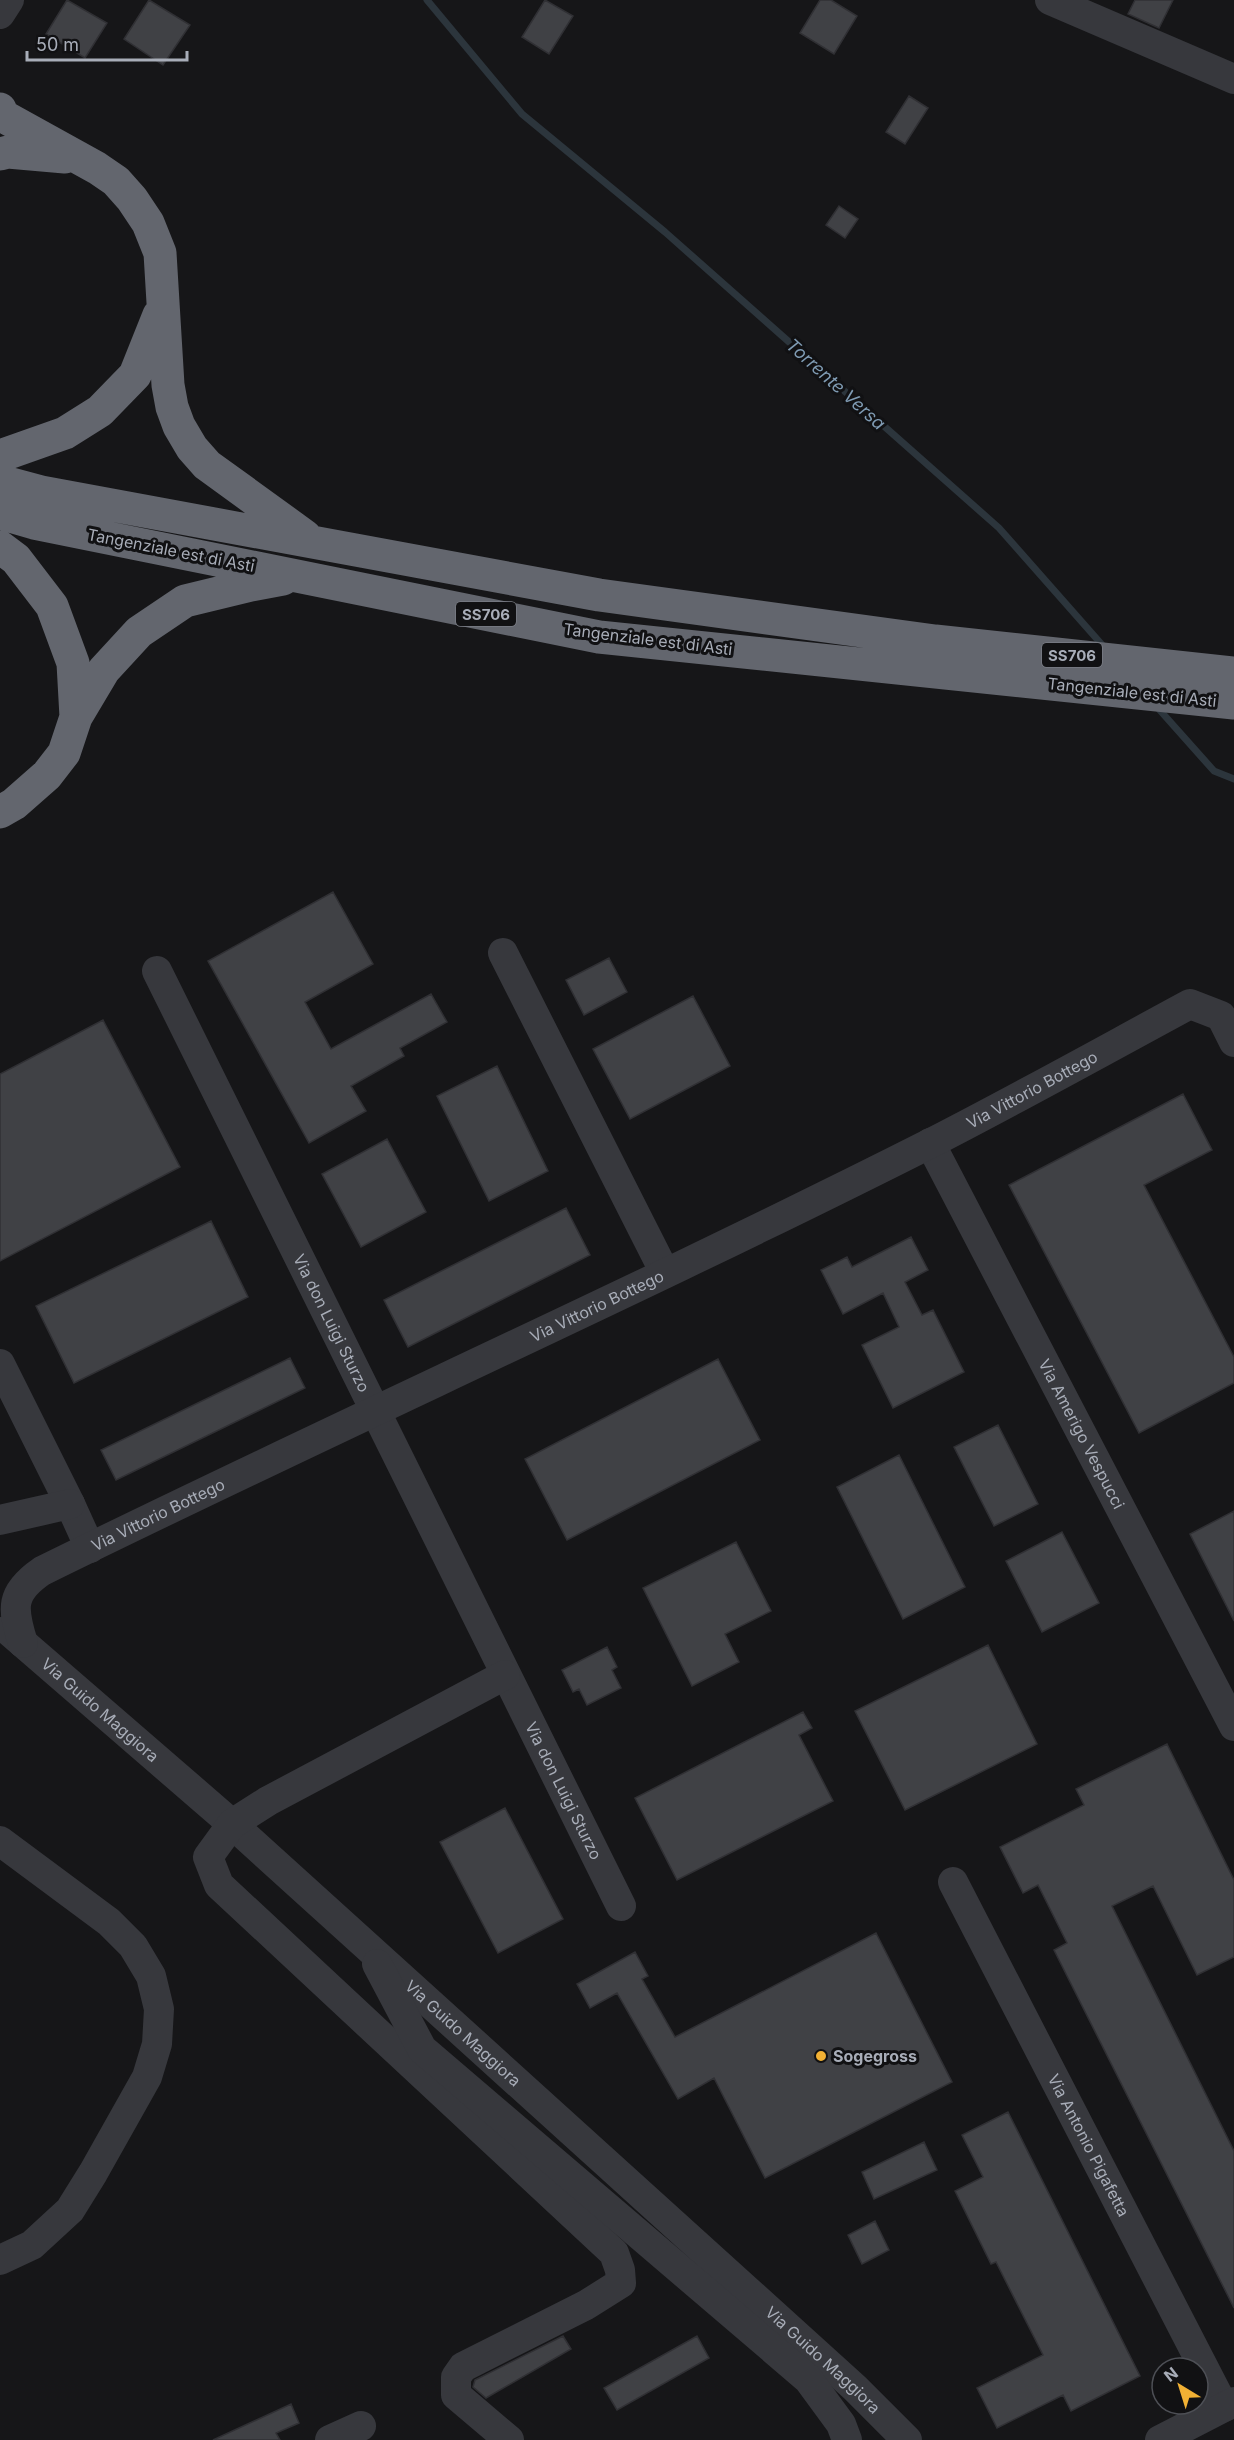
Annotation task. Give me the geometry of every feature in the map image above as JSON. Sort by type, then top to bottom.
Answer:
[{"type":"highway","points":[[1,114],[97,168],[116,181],[132,199],[148,223],[160,253],[168,385],[172,407],[179,426],[192,448],[207,465],[314,543]]},
{"type":"highway","points":[[0,154],[8,152],[76,158]]},
{"type":"highway","points":[[0,456],[65,433],[100,411],[135,375],[163,305]]},
{"type":"highway","name":"Tangenziale est di Asti","points":[[0,481],[41,492],[599,596],[935,641],[1227,687]]},
{"type":"highway","name":"Tangenziale est di Asti","points":[[0,513],[34,523],[599,637],[978,675],[1227,687]]},
{"type":"highway","points":[[0,547],[16,559],[52,606],[73,663],[76,717]]},
{"type":"highway","points":[[0,812],[14,804],[47,774],[64,753],[76,717],[104,670],[139,632],[185,601],[300,576]]},
{"type":"street","points":[[0,14],[9,0]]},
{"type":"street","points":[[1050,0],[1107,12],[1234,79]]},
{"type":"street","points":[[503,953],[665,1273]]},
{"type":"street","name":"Via don Luigi Sturzo","points":[[158,971],[621,1906]]},
{"type":"street","name":"Via Vittorio Bottego","points":[[8,1629],[15,1618],[15,1598],[28,1581],[35,1576],[930,1143],[1190,1004],[1221,1016],[1234,1042]]},
{"type":"street","name":"Via Amerigo Vespucci","points":[[930,1143],[1234,1726]]},
{"type":"street","points":[[0,1364],[90,1548]]},
{"type":"street","points":[[0,1504],[14,1516],[70,1504]]},
{"type":"street","name":"Via Guido Maggiora","points":[[8,1629],[232,1824],[855,2388],[908,2440]]},
{"type":"street","points":[[505,1675],[268,1801],[232,1824],[208,1857],[219,1885],[614,2253],[620,2270],[621,2283],[586,2305],[463,2367],[456,2377],[456,2395],[509,2440]]},
{"type":"street","points":[[0,1841],[109,1922],[134,1946],[151,1976],[159,2009],[157,2043],[147,2077],[129,2112],[70,2210],[32,2245],[0,2260]]},
{"type":"street","name":"Via Antonio Pigafetta","points":[[953,1882],[1229,2404]]},
{"type":"street","points":[[367,1946],[422,2049],[808,2379],[841,2424],[847,2440]]},
{"type":"street","points":[[1160,2440],[1229,2404]]},
{"type":"street","points":[[330,2440],[361,2426]]},
{"type":"building","points":[[67,0],[107,23],[85,58],[46,34]]},
{"type":"building","points":[[149,0],[190,25],[163,65],[124,39]]},
{"type":"building","points":[[545,0],[573,16],[549,54],[522,37]]},
{"type":"building","points":[[820,0],[831,0],[857,16],[834,54],[800,33]]},
{"type":"building","points":[[1135,0],[1173,0],[1159,28],[1128,14]]},
{"type":"building","points":[[909,96],[928,108],[905,144],[886,132]]},
{"type":"building","points":[[839,206],[858,219],[845,238],[826,225]]},
{"type":"building","points":[[333,892],[373,964],[305,1002],[331,1049],[431,994],[447,1022],[400,1048],[404,1056],[351,1086],[366,1111],[309,1143],[208,961]]},
{"type":"building","points":[[609,958],[627,992],[584,1015],[566,980]]},
{"type":"building","points":[[693,996],[730,1066],[630,1119],[593,1049]]},
{"type":"building","points":[[103,1020],[180,1167],[0,1261],[0,1074]]},
{"type":"building","points":[[497,1066],[548,1171],[489,1201],[437,1096]]},
{"type":"building","points":[[1183,1094],[1212,1150],[1144,1185],[1234,1357],[1234,1383],[1139,1433],[1009,1185]]},
{"type":"building","points":[[387,1139],[426,1212],[361,1247],[322,1174]]},
{"type":"building","points":[[566,1208],[590,1255],[408,1347],[384,1300]]},
{"type":"building","points":[[211,1221],[248,1297],[74,1383],[36,1306]]},
{"type":"building","points":[[911,1237],[928,1270],[905,1282],[922,1315],[933,1310],[964,1372],[893,1408],[862,1345],[899,1327],[883,1293],[843,1314],[821,1270],[847,1257],[852,1267]]},
{"type":"building","points":[[290,1358],[305,1388],[116,1480],[101,1450]]},
{"type":"building","points":[[718,1359],[760,1440],[567,1540],[525,1459]]},
{"type":"building","points":[[998,1425],[1038,1504],[994,1526],[954,1447]]},
{"type":"building","points":[[899,1455],[965,1587],[903,1619],[837,1487]]},
{"type":"building","points":[[1234,1511],[1234,1621],[1190,1534]]},
{"type":"building","points":[[1062,1532],[1099,1603],[1042,1632],[1006,1561]]},
{"type":"building","points":[[736,1542],[771,1611],[725,1634],[739,1662],[692,1686],[643,1588]]},
{"type":"building","points":[[988,1645],[1037,1744],[905,1810],[855,1711]]},
{"type":"building","points":[[607,1647],[617,1667],[612,1670],[621,1688],[587,1705],[579,1689],[573,1692],[562,1670]]},
{"type":"building","points":[[803,1712],[812,1728],[799,1735],[833,1801],[677,1880],[635,1798]]},
{"type":"building","points":[[1167,1744],[1234,1880],[1234,1957],[1197,1975],[1153,1886],[1112,1906],[1234,2151],[1234,2308],[1054,1950],[1067,1943],[1038,1885],[1023,1893],[1000,1847],[1084,1805],[1076,1789]]},
{"type":"building","points":[[505,1808],[563,1919],[498,1953],[440,1842]]},
{"type":"building","name":"Sogegross","points":[[876,1933],[952,2082],[765,2178],[714,2078],[678,2099],[617,1993],[590,2008],[577,1984],[635,1952],[648,1976],[642,1979],[675,2037]]},
{"type":"building","points":[[1008,2112],[1140,2376],[1071,2411],[1063,2395],[997,2428],[977,2388],[1043,2355],[996,2262],[991,2264],[955,2191],[983,2177],[962,2135]]},
{"type":"building","points":[[924,2142],[937,2170],[874,2199],[862,2172]]},
{"type":"building","points":[[875,2221],[889,2250],[862,2264],[848,2235]]},
{"type":"building","points":[[563,2336],[571,2349],[486,2398],[473,2387],[475,2380]]},
{"type":"building","points":[[697,2336],[709,2358],[617,2410],[604,2388]]},
{"type":"building","points":[[291,2404],[299,2423],[276,2433],[280,2440],[213,2440]]},
{"type":"waterway","name":"Torrente Versa","points":[[427,0],[522,114],[665,232],[999,528],[1104,647]]},
{"type":"waterway","name":"Torrente Versa","points":[[1157,707],[1214,771],[1234,779]]},
{"type":"place","name":"Sogegross","points":[[821,2056]]}]
